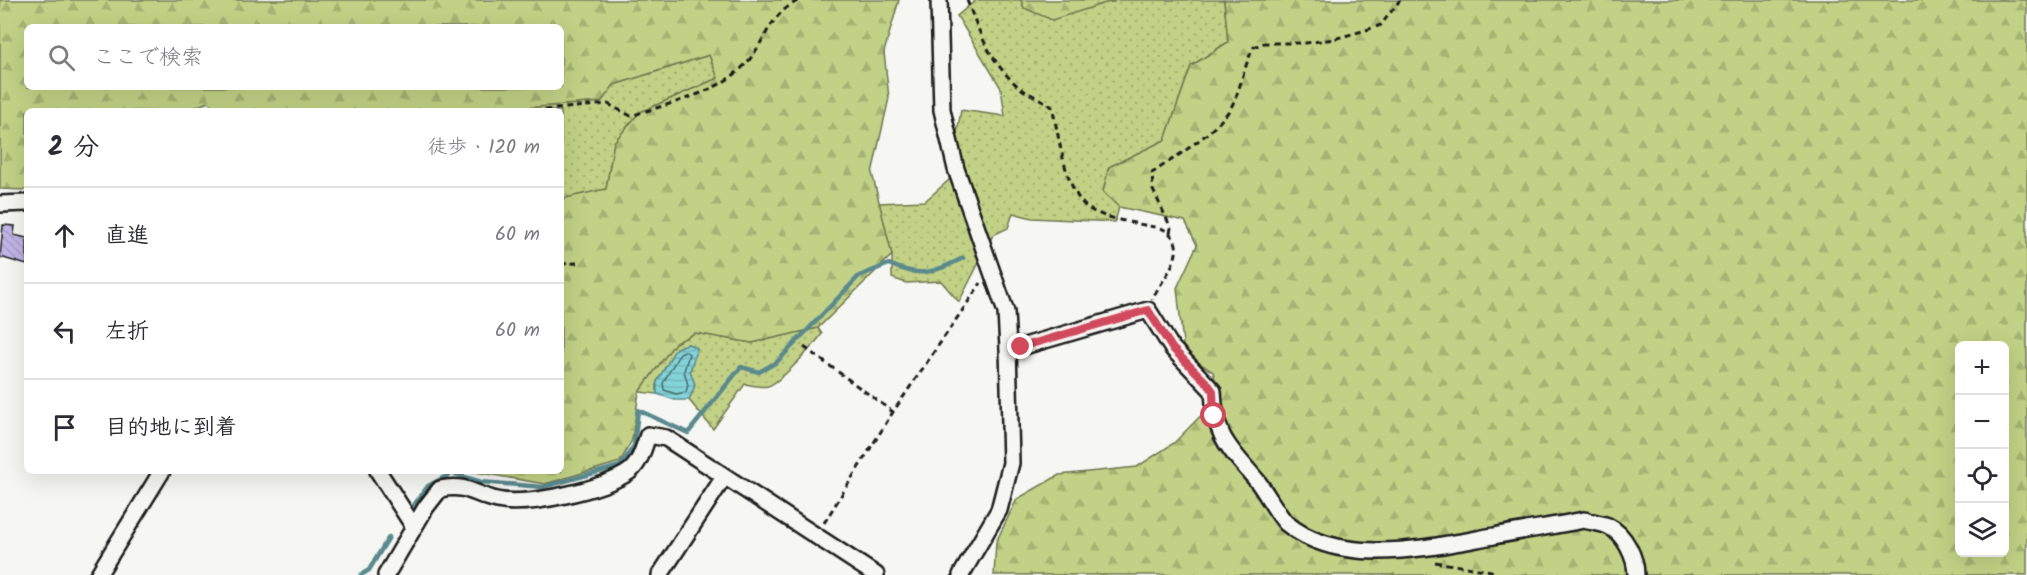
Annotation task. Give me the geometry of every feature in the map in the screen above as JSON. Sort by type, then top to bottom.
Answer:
[{"type":"street","points":[[939,0],[942,110],[956,169],[1006,312],[1008,348],[1011,463],[999,510],[961,575]]},
{"type":"street","points":[[0,204],[24,203]]},
{"type":"street","points":[[1008,348],[1021,347],[1148,310],[1172,348],[1213,391],[1214,416],[1223,442],[1274,502],[1284,522],[1312,539],[1354,549],[1382,552],[1417,549],[1584,520],[1609,526],[1624,542],[1636,562],[1636,575]]},
{"type":"street","points":[[386,575],[414,527],[440,489],[456,486],[479,491],[497,500],[523,501],[554,498],[596,487],[631,471],[642,455],[648,435],[666,438],[876,575]]},
{"type":"street","points":[[98,575],[160,474]]},
{"type":"street","points":[[380,474],[414,527]]},
{"type":"street","points":[[660,575],[724,477]]},
{"type":"path","points":[[564,108],[608,104],[631,116],[716,88],[749,60],[781,9],[799,0]]},
{"type":"path","points":[[967,0],[988,51],[1006,74],[1022,90],[1043,98],[1052,107],[1071,184],[1080,201],[1091,211],[1170,233],[1176,242],[1177,254],[1148,310]]},
{"type":"path","points":[[1170,233],[1172,228],[1153,190],[1152,173],[1196,141],[1229,111],[1247,59],[1254,47],[1264,44],[1306,43],[1334,39],[1366,30],[1381,25],[1400,0]]},
{"type":"path","points":[[564,264],[577,263]]},
{"type":"path","points":[[815,537],[893,412],[990,269]]},
{"type":"path","points":[[804,347],[893,412]]},
{"type":"path","points":[[1417,549],[1427,560],[1491,571],[1496,575]]},
{"type":"green space","points":[[0,0],[899,0],[884,52],[889,98],[872,173],[892,255],[818,328],[752,343],[695,333],[675,343],[639,392],[632,440],[620,462],[545,484],[487,474],[564,474],[564,198],[606,189],[614,142],[640,112],[718,78],[709,55],[614,85],[601,102],[523,108],[215,108],[208,102],[194,108],[24,108],[24,190],[0,189]]},
{"type":"green space","points":[[976,0],[1021,0],[1024,8],[1114,2],[1115,0],[1224,0],[1228,42],[1191,66],[1165,140],[1109,167],[1103,192],[1119,207],[1115,222],[1032,218],[1013,213],[1008,228],[993,235],[959,302],[941,281],[906,283],[892,278],[892,255],[879,203],[925,201],[949,180],[961,110],[1005,116],[1001,88],[957,16]]},
{"type":"green space","points":[[1021,0],[1115,0],[1052,20],[1024,8]]},
{"type":"green space","points":[[1224,0],[2027,0],[2027,575],[994,575],[996,542],[1017,499],[1059,475],[1137,467],[1174,443],[1220,396],[1213,372],[1184,353],[1177,288],[1197,245],[1185,221],[1119,207],[1103,192],[1109,167],[1165,140],[1191,66],[1228,42]]},
{"type":"green space","points":[[709,55],[718,78],[640,112],[614,142],[606,189],[564,198],[564,108],[523,108],[601,102],[613,85]]},
{"type":"green space","points":[[818,328],[822,334],[804,355],[774,383],[760,387],[745,384],[713,429],[689,400],[695,385],[690,371],[697,348],[688,344],[676,348],[657,382],[657,394],[639,392],[675,343],[695,333],[752,343]]},
{"type":"water","points":[[688,344],[697,348],[690,371],[695,385],[689,400],[675,400],[657,394],[657,382],[676,348]]},
{"type":"building","points":[[3,225],[15,226],[14,235],[24,237],[24,264],[0,257]]},
{"type":"waterway","points":[[455,474],[481,482],[543,487],[620,466],[634,446],[638,410],[688,433],[741,367],[759,372],[777,362],[859,276],[889,264],[910,271],[927,272],[963,258]]},
{"type":"waterway","points":[[414,505],[428,486],[450,474]]},
{"type":"waterway","points":[[361,575],[369,570],[389,537]]},
{"type":"route","points":[[1021,347],[1148,310],[1172,348],[1213,391],[1214,416]]}]
